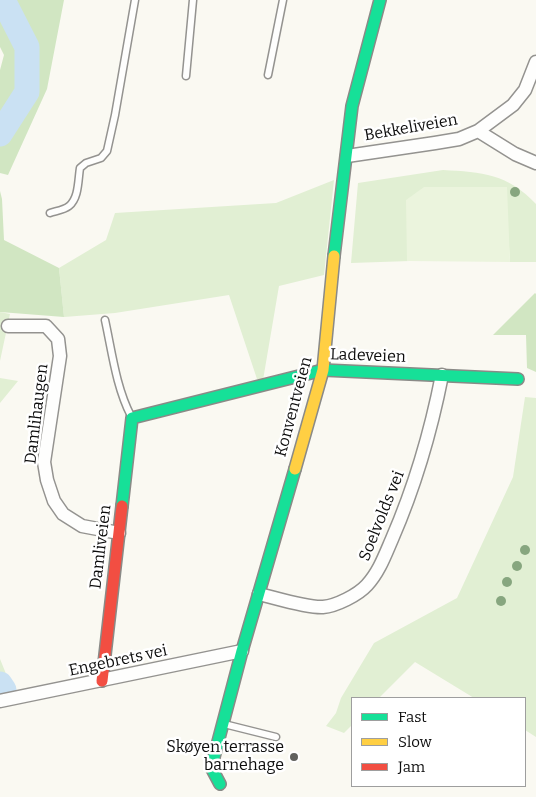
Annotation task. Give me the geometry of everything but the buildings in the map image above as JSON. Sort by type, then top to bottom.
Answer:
[{"type":"street","name":"Konventveien","points":[[220,784],[212,769],[223,724],[242,651],[323,370],[333,264],[352,106],[380,0]]},
{"type":"street","name":"Bekkeliveien","points":[[347,156],[435,144],[459,139],[478,131],[512,106],[530,88],[536,62]]},
{"type":"street","points":[[478,131],[515,154],[536,163]]},
{"type":"street","name":"Damlihaugen","points":[[8,326],[46,326],[58,339],[60,356],[44,462],[47,480],[54,501],[63,514],[82,526],[119,533]]},
{"type":"street","name":"Ladeveien","points":[[132,418],[323,370],[518,379]]},
{"type":"street","name":"Soelvolds vei","points":[[259,594],[323,607],[354,596],[365,587],[377,572],[402,515],[422,460],[442,375]]},
{"type":"street","name":"Damliveien","points":[[102,681],[132,418]]},
{"type":"street","name":"Engebrets vei","points":[[0,701],[242,651]]},
{"type":"lane","points":[[50,214],[68,207],[73,201],[76,192],[80,168],[86,163],[101,158],[107,151],[116,115],[135,0]]},
{"type":"lane","points":[[186,76],[193,0]]},
{"type":"lane","points":[[268,75],[283,0]]},
{"type":"lane","points":[[105,320],[120,385],[132,418]]},
{"type":"lane","points":[[223,724],[276,737]]},
{"type":"green space","points":[[0,0],[64,0],[47,89],[8,175],[0,173],[0,70],[4,55],[0,47]]},
{"type":"green space","points":[[443,170],[494,176],[515,186],[526,194],[536,204],[536,262],[510,262],[505,188],[410,261],[351,263],[358,183]]},
{"type":"green space","points":[[334,180],[324,275],[279,286],[263,380],[257,379],[229,295],[115,313],[64,317],[59,268],[106,240],[115,213],[276,203]]},
{"type":"green space","points":[[424,187],[507,187],[510,262],[407,261],[406,200]]},
{"type":"green space","points":[[0,191],[4,240],[59,268],[64,317],[0,312]]},
{"type":"green space","points":[[535,293],[536,372],[527,368],[526,335],[493,335]]},
{"type":"green space","points":[[0,312],[10,314],[0,361]]},
{"type":"green space","points":[[0,378],[18,381],[0,403]]},
{"type":"green space","points":[[525,397],[536,398],[536,737],[526,731],[526,697],[472,697],[415,662],[380,697],[351,697],[351,726],[344,733],[326,726],[336,713],[341,698],[374,643],[457,598],[513,477]]},
{"type":"green space","points":[[0,659],[11,686],[0,689]]},
{"type":"waterway","points":[[0,134],[27,92],[27,47],[3,0]]},
{"type":"waterway","points":[[0,684],[4,690]]},
{"type":"traffic: fast","points":[[334,256],[352,106],[380,0]]},
{"type":"traffic: fast","points":[[122,506],[132,418],[323,370],[518,379]]},
{"type":"traffic: fast","points":[[220,784],[212,769],[214,757],[242,651],[295,469]]},
{"type":"traffic: slow","points":[[295,469],[323,370],[334,256]]},
{"type":"traffic: jam","points":[[102,681],[122,506]]},
{"type":"place","name":"Skøyen terrasse barnehage","points":[[294,757]]}]
